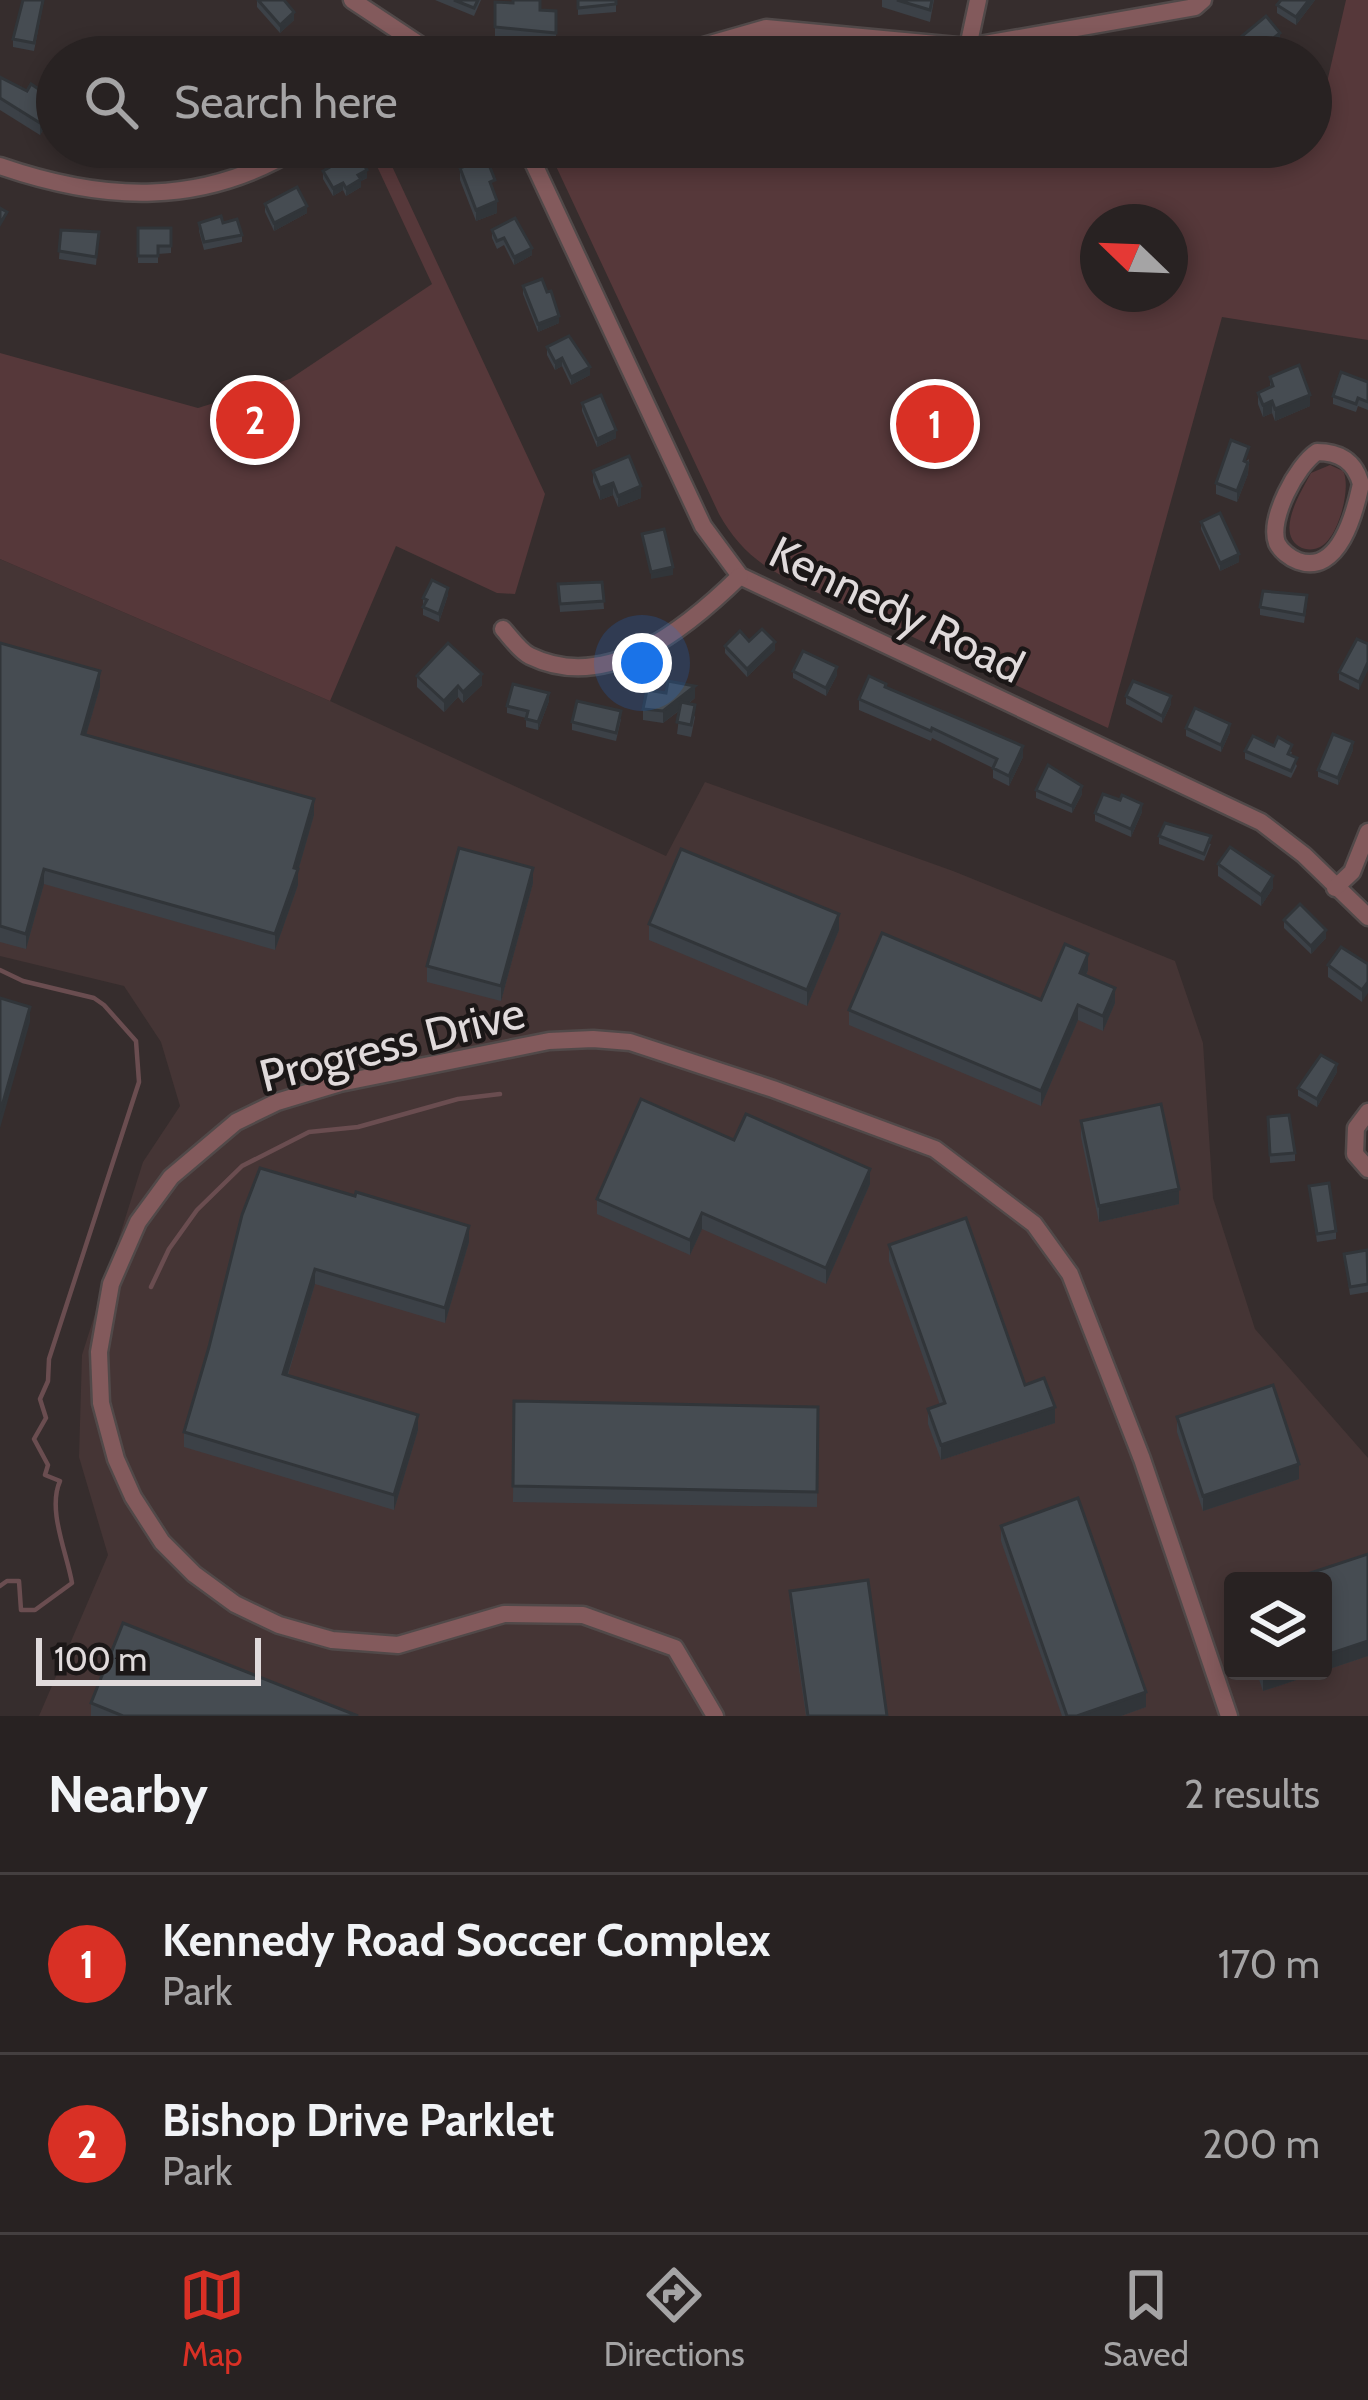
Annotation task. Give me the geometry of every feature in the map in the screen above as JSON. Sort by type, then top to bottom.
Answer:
[{"type":"street","points":[[352,0],[405,36]]},
{"type":"street","points":[[970,36],[978,0]]},
{"type":"street","points":[[1030,36],[1195,7],[1203,0]]},
{"type":"street","points":[[738,36],[766,28],[851,36]]},
{"type":"street","points":[[0,166],[50,184],[157,195],[215,185],[263,168]]},
{"type":"street","name":"Kennedy Road","points":[[536,168],[703,526],[740,576],[1261,822],[1304,855],[1368,917]]},
{"type":"street","points":[[1317,452],[1339,455],[1358,471],[1361,521],[1321,562],[1293,560],[1277,542],[1288,488],[1303,461],[1317,452]]},
{"type":"street","points":[[503,629],[527,655],[560,664],[595,666],[666,639],[740,576]]},
{"type":"street","points":[[1335,888],[1352,872],[1368,832]]},
{"type":"street","name":"Progress Drive","points":[[715,1716],[675,1648],[583,1615],[504,1613],[398,1645],[332,1640],[264,1618],[194,1574],[162,1542],[133,1497],[116,1459],[101,1403],[99,1352],[111,1284],[138,1222],[171,1177],[236,1122],[277,1102],[340,1083],[548,1041],[593,1039],[630,1042],[935,1149],[1034,1224],[1070,1274],[1142,1459],[1229,1716]]},
{"type":"street","points":[[1368,1112],[1356,1128],[1355,1154],[1368,1169]]},
{"type":"shaded area","points":[[1346,0],[1368,0],[1368,340],[1222,317],[1108,728],[786,578],[739,543],[719,514],[557,168],[1332,168],[1332,61]]},
{"type":"shaded area","points":[[378,168],[393,168],[545,494],[515,594],[497,593],[396,546],[330,701],[0,559],[0,353],[198,408],[290,379],[432,284]]},
{"type":"shaded area","points":[[1330,465],[1343,471],[1342,512],[1327,542],[1304,549],[1290,533],[1292,512],[1311,473]]},
{"type":"shaded area","points":[[0,559],[330,701],[666,856],[705,782],[953,871],[1175,961],[1203,1043],[1213,1198],[1255,1329],[1368,1458],[1368,1716],[39,1716],[108,1555],[79,1457],[82,1355],[143,1162],[180,1106],[161,1042],[124,986],[0,956]]},
{"type":"building","points":[[23,0],[43,0],[34,43],[13,39]]},
{"type":"building","points":[[258,0],[284,0],[294,12],[280,25]]},
{"type":"building","points":[[454,0],[478,0],[474,8]]},
{"type":"building","points":[[540,0],[540,10],[556,11],[556,33],[495,27],[495,2]]},
{"type":"building","points":[[578,0],[616,0],[616,4],[578,8]]},
{"type":"building","points":[[897,0],[932,0],[930,10]]},
{"type":"building","points":[[1281,0],[1309,0],[1296,17],[1277,5]]},
{"type":"building","points":[[1266,16],[1280,33],[1276,36],[1242,36]]},
{"type":"building","points":[[0,77],[27,91],[31,84],[36,87],[36,120],[0,98]]},
{"type":"building","points":[[460,168],[490,168],[495,180],[490,182],[497,201],[476,210]]},
{"type":"building","points":[[367,170],[346,188],[343,183],[333,188],[323,171]]},
{"type":"building","points":[[297,187],[307,206],[274,223],[265,204]]},
{"type":"building","points":[[221,216],[223,223],[237,219],[242,235],[204,242],[199,223]]},
{"type":"building","points":[[515,218],[532,248],[514,257],[504,238],[497,241],[492,230]]},
{"type":"building","points":[[138,228],[171,228],[171,246],[158,246],[158,256],[138,256]]},
{"type":"building","points":[[61,230],[99,232],[96,257],[59,251]]},
{"type":"building","points":[[542,279],[559,316],[538,324],[523,286]]},
{"type":"building","points":[[569,336],[590,367],[571,377],[562,358],[555,362],[547,347]]},
{"type":"building","points":[[1299,365],[1310,395],[1275,409],[1272,401],[1263,405],[1258,393],[1273,386],[1270,377]]},
{"type":"building","points":[[1341,372],[1368,382],[1368,402],[1358,398],[1356,404],[1333,396]]},
{"type":"building","points":[[601,395],[616,430],[597,439],[582,403]]},
{"type":"building","points":[[1231,440],[1249,447],[1237,491],[1216,483]]},
{"type":"building","points":[[629,456],[641,486],[618,496],[613,483],[600,488],[593,471]]},
{"type":"building","points":[[1220,513],[1239,554],[1220,563],[1201,522]]},
{"type":"building","points":[[664,529],[673,567],[651,572],[642,534]]},
{"type":"building","points":[[432,580],[448,588],[439,614],[423,607]]},
{"type":"building","points":[[602,582],[604,601],[560,604],[558,584]]},
{"type":"building","points":[[1263,591],[1307,595],[1304,615],[1260,607]]},
{"type":"building","points":[[762,629],[775,642],[747,669],[725,646],[740,631],[749,641]]},
{"type":"building","points":[[1357,639],[1368,644],[1368,662],[1359,682],[1339,672]]},
{"type":"building","points":[[0,643],[100,671],[82,734],[314,799],[294,868],[298,869],[275,934],[44,869],[26,934],[0,926]]},
{"type":"building","points":[[448,643],[482,674],[463,692],[458,686],[444,701],[417,676]]},
{"type":"building","points":[[803,651],[837,667],[826,688],[793,671]]},
{"type":"building","points":[[869,676],[1023,746],[1009,776],[993,768],[997,759],[859,699]]},
{"type":"building","points":[[668,681],[695,686],[663,711],[643,709],[647,690],[666,693]]},
{"type":"building","points":[[1133,681],[1171,696],[1162,716],[1126,696]]},
{"type":"building","points":[[513,684],[549,693],[538,722],[526,719],[528,711],[507,706]]},
{"type":"building","points":[[577,701],[621,711],[616,733],[572,722]]},
{"type":"building","points":[[681,702],[695,705],[691,725],[677,722]]},
{"type":"building","points":[[1195,708],[1230,724],[1221,745],[1186,728]]},
{"type":"building","points":[[1333,734],[1353,742],[1338,778],[1318,770]]},
{"type":"building","points":[[1253,736],[1274,746],[1278,737],[1292,745],[1288,754],[1297,758],[1291,771],[1245,751]]},
{"type":"building","points":[[1048,765],[1082,786],[1072,806],[1036,790]]},
{"type":"building","points":[[1103,794],[1120,800],[1122,795],[1142,804],[1131,829],[1095,813]]},
{"type":"building","points":[[1165,823],[1211,836],[1204,854],[1159,836]]},
{"type":"building","points":[[1230,847],[1273,876],[1261,895],[1218,864]]},
{"type":"building","points":[[459,848],[533,868],[501,986],[427,966]]},
{"type":"building","points":[[681,849],[839,914],[807,990],[649,924]]},
{"type":"building","points":[[1300,904],[1326,930],[1311,946],[1284,920]]},
{"type":"building","points":[[882,933],[1041,1000],[1065,944],[1088,954],[1080,973],[1115,988],[1103,1016],[1078,1005],[1041,1091],[849,1010]]},
{"type":"building","points":[[1341,947],[1368,964],[1368,982],[1362,990],[1328,965]]},
{"type":"building","points":[[0,998],[30,1007],[0,1113]]},
{"type":"building","points":[[1321,1055],[1337,1064],[1317,1099],[1298,1088]]},
{"type":"building","points":[[641,1099],[734,1140],[746,1114],[870,1169],[826,1268],[702,1213],[690,1240],[597,1199]]},
{"type":"building","points":[[1161,1104],[1179,1189],[1099,1206],[1081,1121]]},
{"type":"building","points":[[1289,1115],[1295,1153],[1270,1155],[1268,1117]]},
{"type":"building","points":[[260,1168],[469,1226],[445,1308],[315,1269],[283,1374],[418,1415],[394,1495],[184,1432],[242,1215]]},
{"type":"building","points":[[1329,1183],[1336,1231],[1317,1234],[1309,1186]]},
{"type":"building","points":[[966,1218],[1025,1385],[1044,1378],[1055,1407],[941,1445],[928,1409],[945,1403],[889,1245]]},
{"type":"building","points":[[1367,1250],[1368,1284],[1350,1287],[1344,1254]]},
{"type":"building","points":[[1273,1385],[1299,1464],[1203,1496],[1177,1417]]},
{"type":"building","points":[[514,1401],[818,1407],[817,1492],[513,1486]]},
{"type":"building","points":[[1078,1498],[1146,1692],[1067,1716],[1001,1526]]},
{"type":"building","points":[[1368,1554],[1368,1641],[1332,1653],[1332,1572],[1313,1572]]},
{"type":"building","points":[[868,1580],[887,1716],[808,1716],[790,1591]]},
{"type":"building","points":[[123,1623],[358,1716],[123,1716],[91,1703]]},
{"type":"waterway","points":[[0,970],[104,1005],[136,1041],[139,1082],[49,1359],[48,1381],[40,1399],[46,1418],[34,1439],[48,1465],[45,1475],[60,1481],[57,1518],[72,1583],[35,1610],[21,1610],[19,1581],[0,1586]]},
{"type":"waterway","points":[[151,1287],[169,1249],[197,1210],[242,1166],[309,1132],[358,1127],[458,1099],[500,1094]]},
{"type":"place","name":"Bishop Drive Parklet","points":[[255,420]]},
{"type":"place","name":"Kennedy Road Soccer Complex","points":[[935,424]]}]
